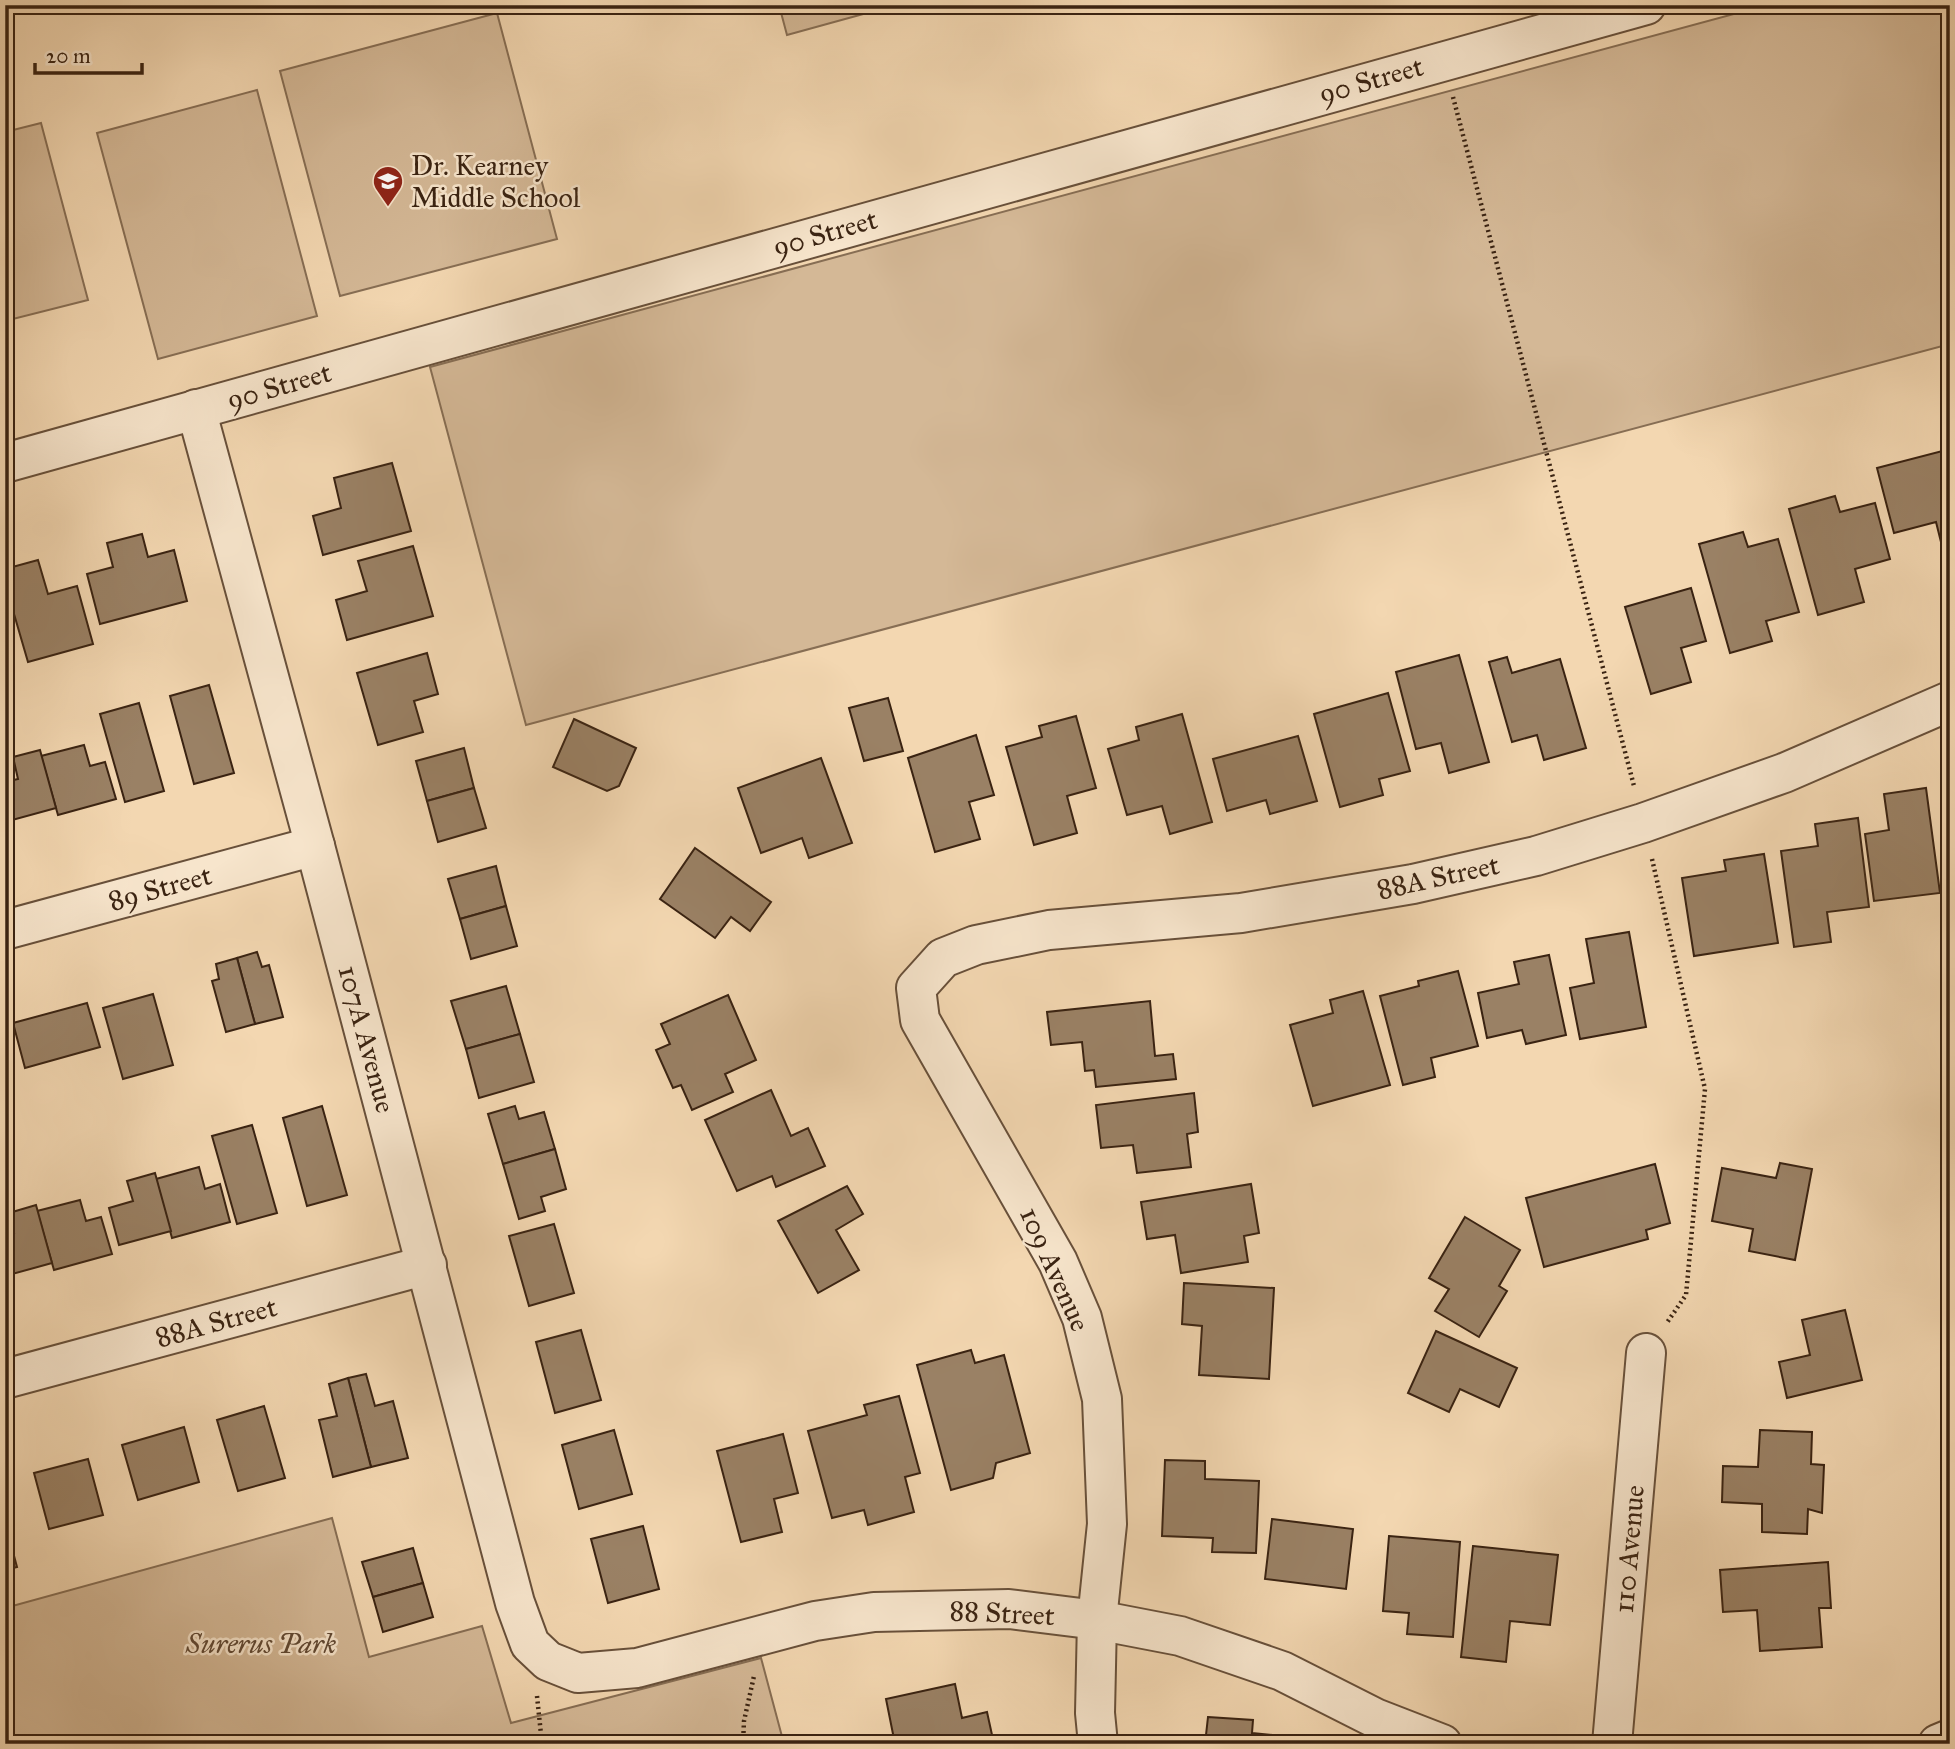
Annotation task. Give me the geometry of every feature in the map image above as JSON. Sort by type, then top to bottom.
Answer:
[{"type":"street","name":"90 Street","points":[[5,463],[1646,5]]},
{"type":"street","name":"107A Avenue","points":[[196,409],[427,1265],[520,1623],[530,1644],[548,1661]]},
{"type":"street","name":"88A Street","points":[[916,988],[943,958],[976,945],[1049,930],[1241,913],[1413,884],[1536,856],[1643,823],[1784,773],[1950,701]]},
{"type":"street","name":"89 Street","points":[[5,930],[315,846]]},
{"type":"street","name":"109 Avenue","points":[[916,988],[920,1020],[1058,1262],[1082,1318],[1102,1399],[1107,1524],[1097,1620],[1095,1713],[1098,1744]]},
{"type":"street","name":"88A Street","points":[[5,1379],[427,1265]]},
{"type":"street","name":"110 Avenue","points":[[1612,1744],[1646,1353]]},
{"type":"street","name":"88 Street","points":[[548,1661],[578,1673],[637,1668],[815,1620],[874,1612],[1009,1609],[1097,1620],[1180,1636],[1282,1671],[1375,1718],[1442,1744]]},
{"type":"street","points":[[1938,1744],[1950,1739]]},
{"type":"path","points":[[1443,60],[1643,823],[1705,1089],[1686,1294],[1646,1353]]},
{"type":"path","points":[[743,1744],[744,1721],[754,1674],[748,1637]]},
{"type":"green space","points":[[779,5],[896,5],[787,35]]},
{"type":"green space","points":[[1767,5],[1950,5],[1950,344],[526,725],[430,367]]},
{"type":"green space","points":[[497,13],[557,239],[340,296],[280,71]]},
{"type":"green space","points":[[257,90],[317,316],[158,359],[97,133]]},
{"type":"green space","points":[[41,123],[88,300],[5,321],[5,132]]},
{"type":"green space","name":"Surerus Park","points":[[332,1518],[369,1657],[482,1626],[511,1723],[761,1658],[784,1744],[5,1744],[5,1608]]},
{"type":"building","points":[[1950,449],[1950,553],[1944,554],[1936,522],[1894,533],[1877,468]]},
{"type":"building","points":[[392,463],[411,531],[323,555],[313,516],[341,508],[334,478]]},
{"type":"building","points":[[1835,496],[1840,512],[1875,503],[1890,559],[1855,569],[1864,602],[1818,615],[1789,509]]},
{"type":"building","points":[[1743,532],[1748,547],[1778,539],[1799,612],[1766,621],[1772,641],[1730,653],[1699,544]]},
{"type":"building","points":[[142,534],[148,557],[174,550],[187,601],[100,624],[87,574],[113,567],[107,543]]},
{"type":"building","points":[[413,546],[433,616],[347,640],[336,600],[367,591],[358,561]]},
{"type":"building","points":[[38,560],[48,594],[77,586],[93,644],[28,662],[14,614],[6,616],[5,612],[5,569]]},
{"type":"building","points":[[1691,588],[1706,641],[1681,648],[1691,682],[1651,694],[1625,607]]},
{"type":"building","points":[[427,653],[438,694],[414,701],[423,732],[378,745],[357,673]]},
{"type":"building","points":[[1459,655],[1489,762],[1449,773],[1441,743],[1416,749],[1396,672]]},
{"type":"building","points":[[1507,657],[1512,673],[1560,659],[1586,748],[1544,760],[1537,735],[1512,742],[1489,662]]},
{"type":"building","points":[[209,685],[234,773],[194,784],[170,696]]},
{"type":"building","points":[[1388,693],[1410,771],[1379,779],[1383,795],[1340,807],[1314,714]]},
{"type":"building","points":[[888,698],[903,751],[864,761],[849,708]]},
{"type":"building","points":[[139,703],[164,791],[125,802],[100,714]]},
{"type":"building","points":[[1182,714],[1212,822],[1170,834],[1162,806],[1127,815],[1108,749],[1139,740],[1136,727]]},
{"type":"building","points":[[1076,716],[1096,788],[1067,796],[1077,833],[1034,845],[1006,747],[1042,737],[1039,726]]},
{"type":"building","points":[[574,719],[636,748],[619,786],[607,791],[553,767]]},
{"type":"building","points":[[976,735],[994,795],[969,802],[980,839],[935,852],[908,758]]},
{"type":"building","points":[[1298,736],[1317,801],[1270,814],[1266,800],[1227,811],[1213,759]]},
{"type":"building","points":[[84,745],[90,766],[105,762],[116,799],[58,815],[41,756]]},
{"type":"building","points":[[464,748],[474,788],[427,801],[416,761]]},
{"type":"building","points":[[40,750],[56,808],[5,822],[5,782],[18,779],[13,757]]},
{"type":"building","points":[[821,758],[852,843],[809,858],[802,838],[761,853],[738,788]]},
{"type":"building","points":[[474,788],[486,828],[438,842],[427,801]]},
{"type":"building","points":[[1926,788],[1940,893],[1874,901],[1865,834],[1889,830],[1884,794]]},
{"type":"building","points":[[1858,818],[1869,907],[1827,912],[1831,942],[1794,947],[1781,851],[1818,846],[1815,824]]},
{"type":"building","points":[[695,848],[771,902],[750,931],[731,917],[715,938],[660,899]]},
{"type":"building","points":[[1764,854],[1778,943],[1694,956],[1682,878],[1726,871],[1724,860]]},
{"type":"building","points":[[496,866],[506,906],[460,919],[448,879]]},
{"type":"building","points":[[506,906],[517,946],[471,959],[460,919]]},
{"type":"building","points":[[1629,932],[1646,1027],[1580,1039],[1570,988],[1594,983],[1586,939]]},
{"type":"building","points":[[257,952],[262,967],[269,965],[283,1017],[255,1024],[237,958]]},
{"type":"building","points":[[1549,955],[1566,1035],[1526,1044],[1522,1030],[1487,1038],[1478,993],[1519,984],[1514,962]]},
{"type":"building","points":[[237,958],[255,1024],[226,1032],[212,981],[219,979],[216,964]]},
{"type":"building","points":[[1458,971],[1478,1046],[1431,1058],[1435,1077],[1403,1085],[1380,996],[1419,986],[1418,981]]},
{"type":"building","points":[[506,986],[520,1034],[466,1049],[451,1001]]},
{"type":"building","points":[[1363,991],[1390,1085],[1313,1106],[1290,1025],[1333,1013],[1330,1000]]},
{"type":"building","points":[[153,994],[173,1065],[123,1079],[103,1008]]},
{"type":"building","points":[[728,995],[756,1060],[725,1074],[733,1092],[692,1110],[681,1085],[673,1088],[656,1050],[670,1044],[661,1024]]},
{"type":"building","points":[[1150,1001],[1155,1056],[1173,1054],[1176,1079],[1096,1087],[1094,1070],[1085,1071],[1082,1042],[1051,1045],[1047,1012]]},
{"type":"building","points":[[87,1003],[100,1047],[25,1068],[13,1023]]},
{"type":"building","points":[[520,1034],[534,1082],[479,1098],[466,1049]]},
{"type":"building","points":[[771,1090],[791,1136],[808,1128],[825,1166],[776,1187],[772,1176],[737,1191],[705,1120]]},
{"type":"building","points":[[1194,1093],[1198,1132],[1187,1134],[1191,1167],[1137,1173],[1133,1145],[1101,1148],[1096,1105]]},
{"type":"building","points":[[322,1106],[347,1195],[307,1206],[283,1118]]},
{"type":"building","points":[[515,1106],[519,1119],[544,1112],[555,1149],[503,1164],[488,1114]]},
{"type":"building","points":[[252,1125],[277,1213],[237,1224],[212,1136]]},
{"type":"building","points":[[555,1149],[566,1189],[541,1197],[545,1211],[519,1219],[503,1164]]},
{"type":"building","points":[[1780,1163],[1812,1169],[1795,1260],[1749,1251],[1753,1229],[1712,1221],[1722,1168],[1776,1178]]},
{"type":"building","points":[[1655,1164],[1670,1223],[1646,1230],[1648,1239],[1544,1267],[1526,1198]]},
{"type":"building","points":[[199,1167],[205,1189],[220,1184],[230,1222],[172,1238],[156,1179]]},
{"type":"building","points":[[155,1173],[171,1231],[119,1245],[109,1208],[133,1201],[127,1181]]},
{"type":"building","points":[[1251,1184],[1259,1233],[1244,1236],[1248,1262],[1181,1273],[1175,1235],[1147,1239],[1141,1202]]},
{"type":"building","points":[[847,1186],[863,1214],[836,1230],[859,1270],[818,1293],[778,1221]]},
{"type":"building","points":[[80,1200],[86,1221],[101,1217],[112,1254],[54,1270],[37,1211]]},
{"type":"building","points":[[36,1205],[52,1263],[5,1276],[5,1236],[14,1233],[9,1213]]},
{"type":"building","points":[[1465,1217],[1520,1250],[1499,1286],[1507,1291],[1479,1337],[1435,1311],[1449,1289],[1429,1278]]},
{"type":"building","points":[[554,1224],[574,1293],[529,1306],[509,1236]]},
{"type":"building","points":[[1184,1283],[1274,1288],[1269,1379],[1199,1375],[1202,1326],[1182,1324]]},
{"type":"building","points":[[1845,1310],[1862,1380],[1787,1398],[1779,1362],[1810,1355],[1802,1320]]},
{"type":"building","points":[[581,1330],[601,1400],[555,1413],[536,1342]]},
{"type":"building","points":[[1436,1331],[1517,1368],[1499,1407],[1460,1389],[1449,1412],[1408,1393]]},
{"type":"building","points":[[971,1350],[975,1363],[1004,1355],[1030,1453],[996,1463],[993,1478],[951,1490],[917,1365]]},
{"type":"building","points":[[366,1374],[375,1406],[393,1401],[408,1458],[371,1467],[348,1378]]},
{"type":"building","points":[[348,1378],[371,1467],[333,1477],[319,1420],[337,1416],[329,1384]]},
{"type":"building","points":[[899,1396],[920,1473],[905,1477],[914,1512],[868,1525],[864,1510],[832,1518],[808,1431],[867,1415],[864,1405]]},
{"type":"building","points":[[264,1406],[285,1478],[238,1491],[217,1420]]},
{"type":"building","points":[[184,1427],[199,1482],[138,1500],[122,1445]]},
{"type":"building","points":[[614,1430],[632,1494],[579,1509],[562,1445]]},
{"type":"building","points":[[1760,1430],[1812,1432],[1811,1464],[1824,1465],[1822,1513],[1808,1509],[1807,1534],[1762,1532],[1762,1504],[1722,1502],[1723,1466],[1758,1467]]},
{"type":"building","points":[[783,1434],[798,1493],[774,1499],[782,1532],[741,1542],[717,1451]]},
{"type":"building","points":[[88,1459],[103,1515],[49,1529],[34,1473]]},
{"type":"building","points":[[1165,1460],[1205,1461],[1205,1479],[1259,1481],[1256,1553],[1212,1552],[1213,1538],[1162,1536]]},
{"type":"building","points":[[1272,1519],[1353,1529],[1346,1589],[1265,1579]]},
{"type":"building","points":[[5,1522],[17,1567],[5,1570]]},
{"type":"building","points":[[643,1526],[659,1589],[608,1603],[591,1539]]},
{"type":"building","points":[[1389,1536],[1460,1542],[1453,1637],[1407,1634],[1409,1613],[1383,1611]]},
{"type":"building","points":[[1473,1546],[1558,1555],[1550,1625],[1510,1621],[1506,1662],[1461,1657]]},
{"type":"building","points":[[413,1548],[423,1583],[373,1597],[362,1562]]},
{"type":"building","points":[[1828,1562],[1831,1608],[1819,1608],[1822,1647],[1760,1651],[1757,1610],[1723,1612],[1720,1570]]},
{"type":"building","points":[[423,1583],[433,1617],[383,1632],[373,1597]]},
{"type":"building","points":[[955,1684],[962,1718],[987,1712],[994,1744],[895,1744],[886,1699]]},
{"type":"building","points":[[1208,1717],[1253,1720],[1252,1733],[1303,1738],[1303,1744],[1205,1744]]},
{"type":"place","name":"Dr. Kearney Middle School","points":[[388,208]]}]
